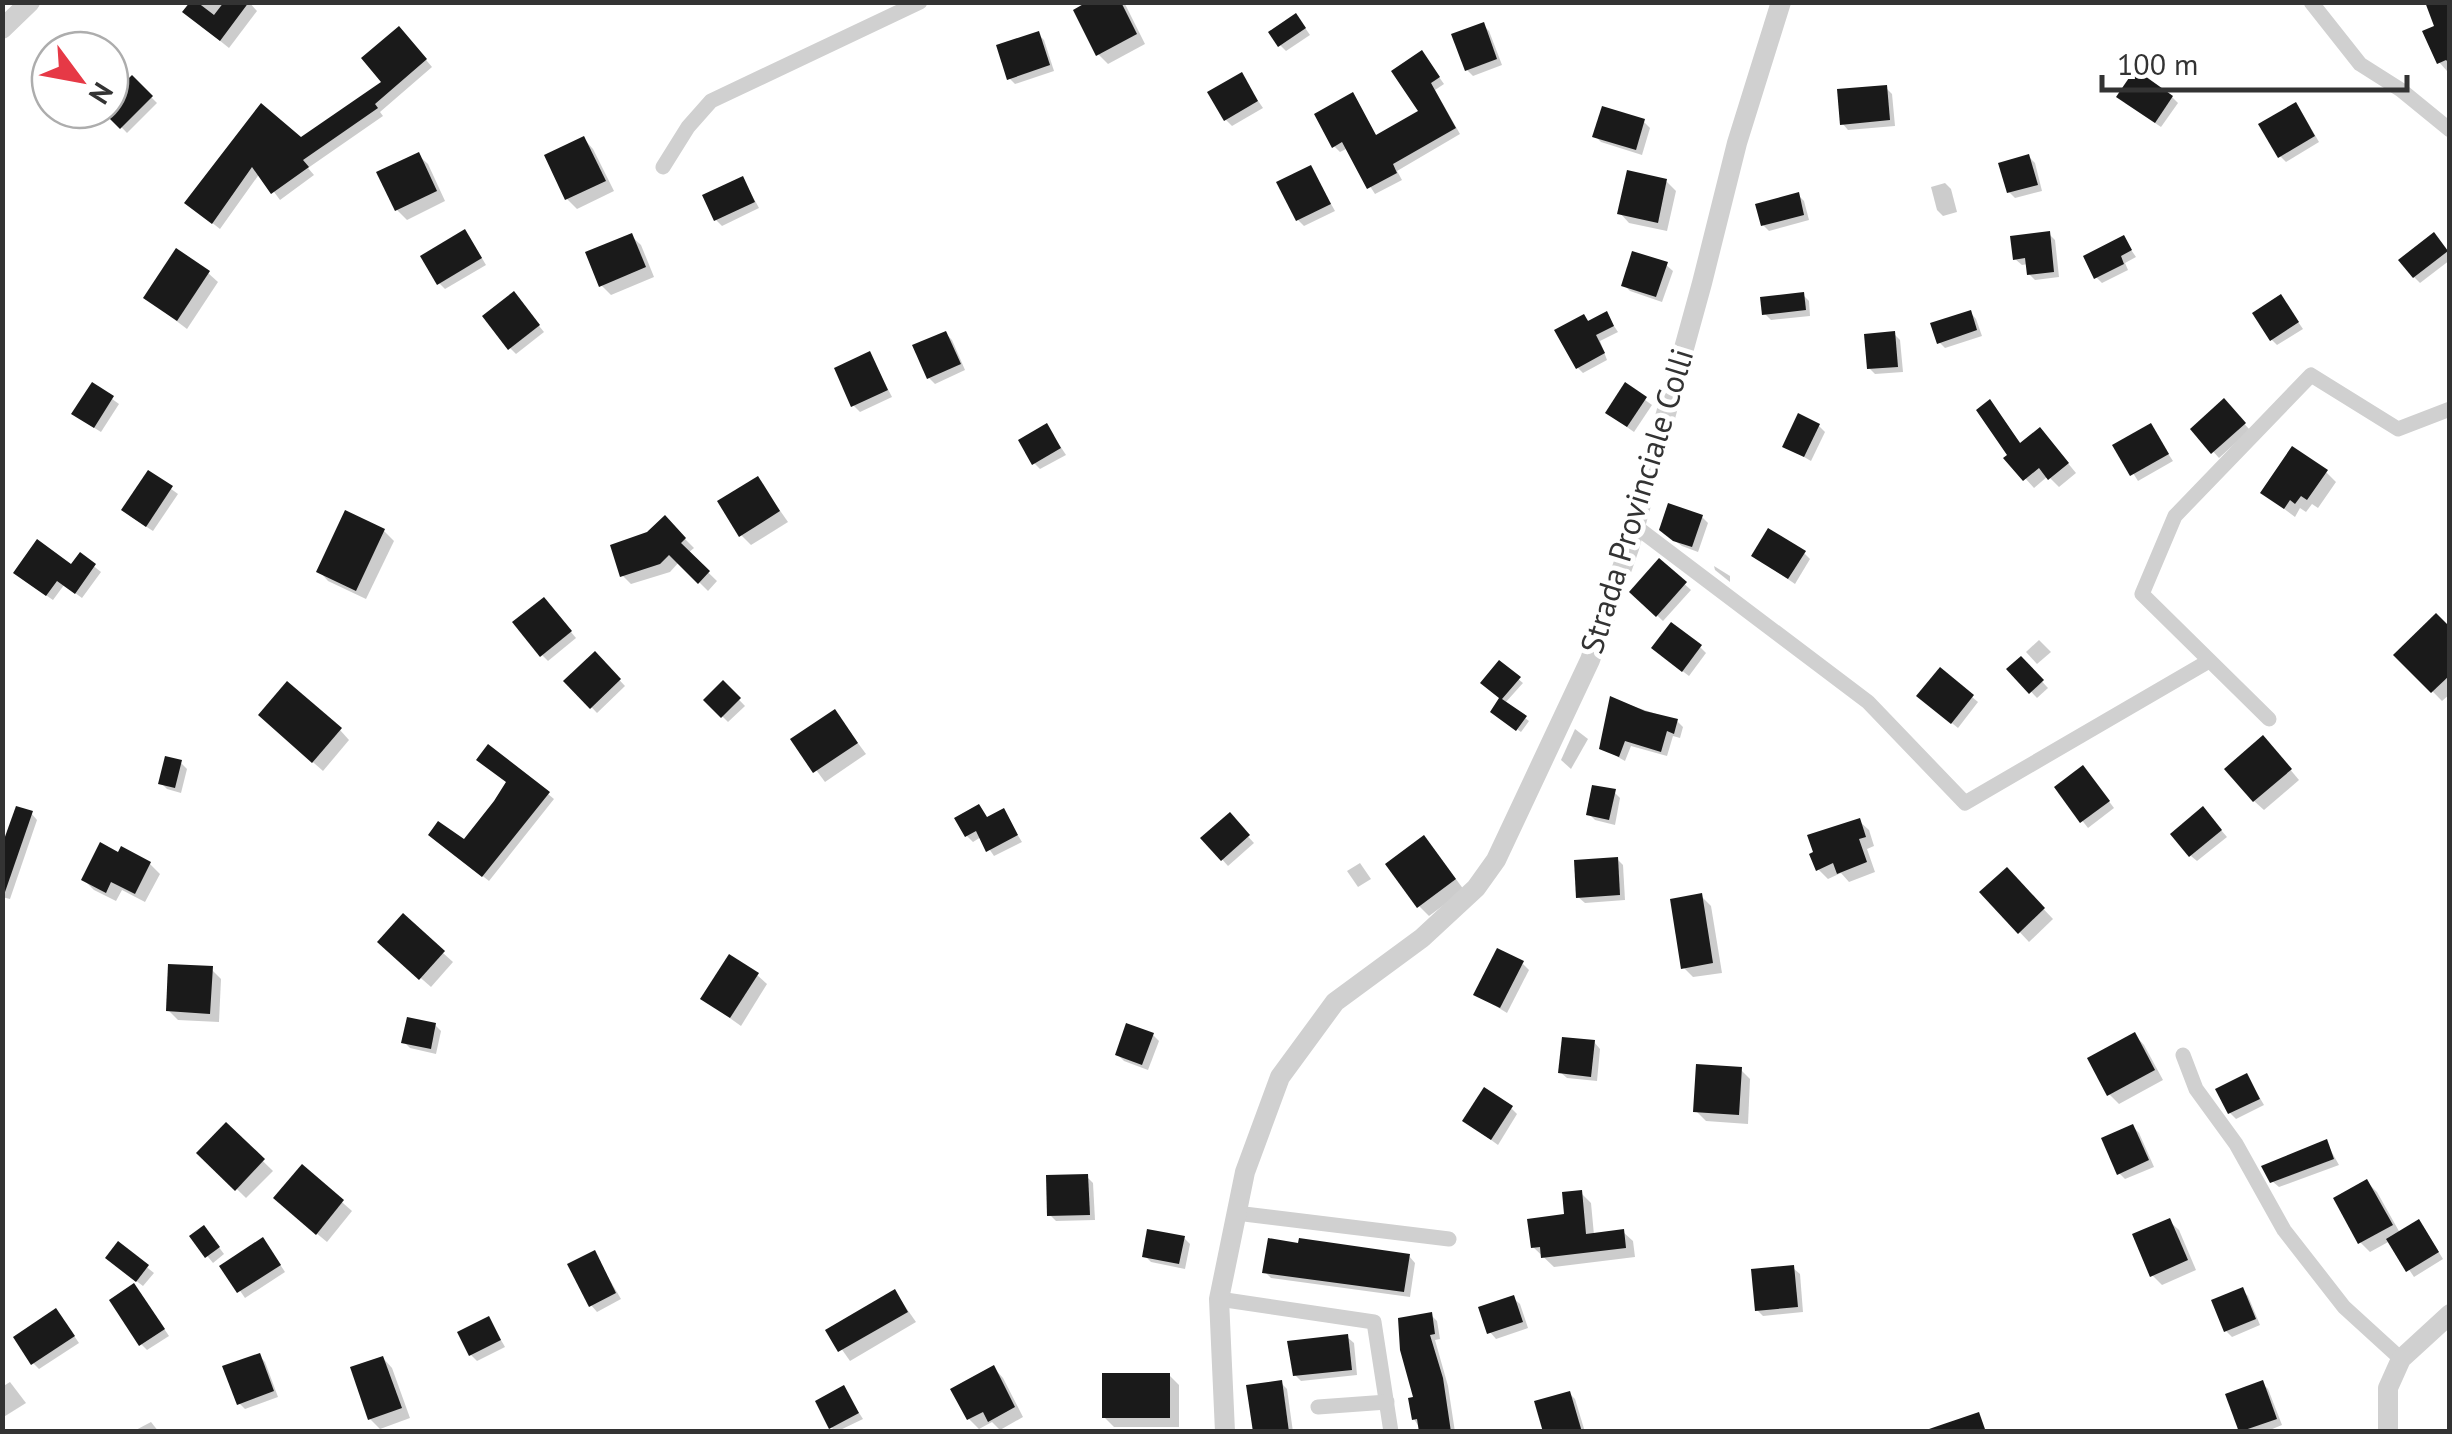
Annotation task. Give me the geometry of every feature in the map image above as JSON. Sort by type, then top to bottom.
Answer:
[{"type":"street","points":[[2,29],[30,2]]},
{"type":"street","points":[[662,168],[688,126],[711,101],[920,2]]},
{"type":"street","name":"Strada Provinciale Colli","points":[[1225,1432],[1219,1299],[1245,1172],[1280,1077],[1336,1002],[1422,938],[1476,888],[1496,860],[1590,660],[1635,526],[1737,142],[1782,2]]},
{"type":"street","points":[[2310,2],[2360,64],[2401,90],[2450,130]]},
{"type":"street","points":[[2269,719],[2142,594],[2175,516],[2311,375],[2398,430],[2450,408]]},
{"type":"street","points":[[1635,526],[1868,702],[1965,803],[2208,660]]},
{"type":"street","points":[[2182,1055],[2196,1089],[2236,1144],[2284,1230],[2344,1307],[2401,1359]]},
{"type":"street","points":[[1236,1212],[1449,1240]]},
{"type":"street","points":[[1219,1299],[1374,1322],[1392,1432]]},
{"type":"street","points":[[2388,1432],[2388,1388],[2401,1359],[2450,1314]]},
{"type":"street","points":[[1318,1407],[1387,1402]]},
{"type":"building","points":[[190,2],[197,2],[214,15],[224,2],[249,2],[220,41],[182,12]]},
{"type":"building","points":[[1087,2],[1121,2],[1137,34],[1096,56],[1073,10]]},
{"type":"building","points":[[2425,2],[2450,2],[2450,64],[2446,60],[2437,64],[2422,31],[2434,26]]},
{"type":"building","points":[[1296,13],[1306,28],[1278,47],[1268,32]]},
{"type":"building","points":[[1484,22],[1497,59],[1465,71],[1451,34]]},
{"type":"building","points":[[399,26],[427,59],[375,104],[378,108],[303,160],[309,167],[271,194],[252,167],[212,224],[184,203],[261,103],[301,137],[381,82],[361,58]]},
{"type":"building","points":[[1039,31],[1050,65],[1007,80],[996,45]]},
{"type":"building","points":[[1422,50],[1440,77],[1431,83],[1456,128],[1393,164],[1397,173],[1367,189],[1342,142],[1332,148],[1314,114],[1353,92],[1376,135],[1418,111],[1391,71]]},
{"type":"building","points":[[2135,69],[2173,96],[2155,123],[2116,97]]},
{"type":"building","points":[[1242,72],[1258,101],[1224,121],[1207,92]]},
{"type":"building","points":[[130,77],[153,96],[130,119]]},
{"type":"building","points":[[1887,85],[1890,120],[1840,125],[1837,89]]},
{"type":"building","points":[[2296,102],[2315,136],[2278,158],[2258,124]]},
{"type":"building","points":[[1602,106],[1645,119],[1636,150],[1592,137]]},
{"type":"building","points":[[584,136],[606,181],[565,200],[544,155]]},
{"type":"building","points":[[419,152],[437,191],[395,211],[376,172]]},
{"type":"building","points":[[2029,154],[2038,185],[2007,193],[1998,163]]},
{"type":"building","points":[[1311,165],[1331,204],[1296,221],[1276,182]]},
{"type":"building","points":[[1627,170],[1667,179],[1658,223],[1617,214]]},
{"type":"building","points":[[743,176],[755,202],[714,221],[702,195]]},
{"type":"building","points":[[1799,192],[1804,215],[1761,226],[1755,204]]},
{"type":"building","points":[[465,229],[482,258],[437,285],[420,256]]},
{"type":"building","points":[[2050,231],[2054,272],[2027,275],[2025,258],[2013,260],[2010,236]]},
{"type":"building","points":[[2434,232],[2448,251],[2413,278],[2398,260]]},
{"type":"building","points":[[632,233],[646,267],[599,287],[585,252]]},
{"type":"building","points":[[2124,235],[2132,250],[2121,256],[2124,264],[2094,279],[2083,256]]},
{"type":"building","points":[[176,248],[210,271],[177,321],[143,298]]},
{"type":"building","points":[[1632,251],[1668,262],[1656,297],[1621,286]]},
{"type":"building","points":[[514,291],[540,325],[508,350],[482,316]]},
{"type":"building","points":[[1804,292],[1806,310],[1762,315],[1760,297]]},
{"type":"building","points":[[2281,294],[2299,322],[2270,341],[2252,313]]},
{"type":"building","points":[[1971,310],[1977,330],[1937,344],[1930,323]]},
{"type":"building","points":[[1607,311],[1614,326],[1596,335],[1605,353],[1576,369],[1554,330],[1584,314],[1588,321]]},
{"type":"building","points":[[946,331],[961,364],[927,379],[912,345]]},
{"type":"building","points":[[1895,331],[1898,367],[1867,369],[1864,334]]},
{"type":"building","points":[[870,351],[888,390],[851,407],[834,368]]},
{"type":"building","points":[[92,382],[114,396],[94,428],[71,414]]},
{"type":"building","points":[[1625,382],[1647,397],[1627,427],[1605,413]]},
{"type":"building","points":[[2224,398],[2246,423],[2211,454],[2190,429]]},
{"type":"building","points":[[1990,399],[2020,443],[2040,427],[2069,463],[2048,480],[2039,468],[2023,481],[2003,458],[2007,455],[1976,410]]},
{"type":"building","points":[[1798,413],[1820,424],[1804,457],[1782,447]]},
{"type":"building","points":[[1047,423],[1061,448],[1032,465],[1018,440]]},
{"type":"building","points":[[2151,423],[2169,454],[2130,476],[2112,445]]},
{"type":"building","points":[[2292,446],[2328,470],[2307,500],[2301,496],[2295,504],[2290,500],[2284,509],[2260,493]]},
{"type":"building","points":[[148,470],[173,486],[146,527],[121,510]]},
{"type":"building","points":[[758,476],[780,511],[739,537],[717,501]]},
{"type":"building","points":[[1668,503],[1703,515],[1692,547],[1673,541],[1659,530]]},
{"type":"building","points":[[345,510],[385,529],[356,591],[316,572]]},
{"type":"building","points":[[665,515],[686,538],[681,543],[710,571],[698,584],[669,555],[660,564],[620,577],[610,545],[647,532]]},
{"type":"building","points":[[1768,528],[1806,551],[1788,579],[1751,556]]},
{"type":"building","points":[[37,539],[71,564],[80,552],[96,564],[75,594],[57,581],[46,596],[13,573]]},
{"type":"building","points":[[1659,558],[1687,582],[1656,617],[1629,592]]},
{"type":"building","points":[[544,597],[572,631],[540,657],[512,622]]},
{"type":"building","points":[[2436,613],[2450,627],[2450,675],[2431,693],[2393,655]]},
{"type":"building","points":[[1671,622],[1702,645],[1682,672],[1651,648]]},
{"type":"building","points":[[595,651],[621,679],[590,709],[563,681]]},
{"type":"building","points":[[2021,656],[2044,680],[2029,694],[2006,669]]},
{"type":"building","points":[[1499,660],[1521,677],[1502,699],[1527,716],[1516,731],[1490,712],[1499,698],[1480,683]]},
{"type":"building","points":[[1940,667],[1974,695],[1951,724],[1916,696]]},
{"type":"building","points":[[723,680],[741,698],[721,718],[703,700]]},
{"type":"building","points":[[287,681],[342,728],[312,763],[258,715]]},
{"type":"building","points":[[1610,696],[1678,719],[1674,734],[1667,731],[1661,752],[1625,741],[1619,757],[1599,749]]},
{"type":"building","points":[[835,709],[858,743],[813,773],[790,739]]},
{"type":"building","points":[[2263,735],[2292,769],[2253,802],[2224,769]]},
{"type":"building","points":[[488,744],[550,792],[482,877],[428,835],[438,821],[464,839],[494,801],[506,782],[476,760]]},
{"type":"building","points":[[165,756],[182,760],[175,788],[158,784]]},
{"type":"building","points":[[2083,765],[2110,801],[2080,823],[2054,787]]},
{"type":"building","points":[[1592,785],[1616,789],[1609,820],[1586,815]]},
{"type":"building","points":[[979,804],[987,817],[1004,808],[1018,835],[986,852],[976,831],[965,837],[954,818]]},
{"type":"building","points":[[16,806],[33,811],[2,892],[2,845]]},
{"type":"building","points":[[2203,806],[2222,830],[2189,857],[2170,834]]},
{"type":"building","points":[[1230,812],[1250,835],[1221,861],[1200,838]]},
{"type":"building","points":[[1860,818],[1866,837],[1859,839],[1867,862],[1837,874],[1833,863],[1816,871],[1807,835]]},
{"type":"building","points":[[1424,835],[1456,879],[1417,908],[1385,864]]},
{"type":"building","points":[[100,842],[118,852],[121,846],[151,862],[135,894],[111,882],[106,893],[81,880]]},
{"type":"building","points":[[1618,857],[1620,895],[1576,898],[1574,860]]},
{"type":"building","points":[[2007,867],[2045,908],[2018,934],[1979,892]]},
{"type":"building","points":[[1702,893],[1713,963],[1681,969],[1670,899]]},
{"type":"building","points":[[403,913],[445,951],[419,980],[377,942]]},
{"type":"building","points":[[1497,948],[1524,961],[1500,1008],[1473,995]]},
{"type":"building","points":[[729,954],[759,973],[730,1018],[700,999]]},
{"type":"building","points":[[168,964],[213,966],[210,1014],[166,1011]]},
{"type":"building","points":[[407,1017],[436,1023],[431,1049],[401,1043]]},
{"type":"building","points":[[1126,1023],[1154,1033],[1142,1065],[1115,1055]]},
{"type":"building","points":[[2135,1032],[2155,1070],[2107,1096],[2087,1058]]},
{"type":"building","points":[[1562,1037],[1595,1040],[1591,1077],[1558,1073]]},
{"type":"building","points":[[1696,1064],[1742,1067],[1739,1115],[1693,1112]]},
{"type":"building","points":[[2247,1073],[2260,1099],[2228,1114],[2215,1089]]},
{"type":"building","points":[[1484,1087],[1513,1106],[1491,1140],[1462,1121]]},
{"type":"building","points":[[226,1122],[265,1159],[235,1191],[196,1153]]},
{"type":"building","points":[[2133,1124],[2149,1160],[2117,1175],[2101,1138]]},
{"type":"building","points":[[2327,1139],[2334,1159],[2270,1183],[2261,1166]]},
{"type":"building","points":[[302,1164],[344,1200],[316,1235],[273,1198]]},
{"type":"building","points":[[1088,1174],[1090,1215],[1047,1216],[1046,1175]]},
{"type":"building","points":[[2367,1179],[2393,1225],[2358,1244],[2333,1198]]},
{"type":"building","points":[[1582,1190],[1586,1234],[1624,1229],[1626,1248],[1541,1258],[1540,1247],[1531,1248],[1527,1219],[1564,1214],[1562,1192]]},
{"type":"building","points":[[2170,1218],[2188,1260],[2150,1277],[2132,1234]]},
{"type":"building","points":[[2419,1219],[2439,1252],[2406,1272],[2386,1239]]},
{"type":"building","points":[[204,1225],[220,1247],[205,1258],[189,1236]]},
{"type":"building","points":[[1147,1229],[1185,1236],[1179,1264],[1142,1257]]},
{"type":"building","points":[[263,1237],[281,1265],[237,1293],[219,1266]]},
{"type":"building","points":[[1268,1238],[1298,1243],[1299,1238],[1410,1254],[1404,1292],[1262,1273]]},
{"type":"building","points":[[118,1241],[149,1265],[136,1282],[105,1258]]},
{"type":"building","points":[[595,1250],[616,1293],[589,1307],[567,1264]]},
{"type":"building","points":[[1794,1265],[1798,1307],[1755,1311],[1751,1269]]},
{"type":"building","points":[[134,1283],[165,1329],[139,1346],[109,1300]]},
{"type":"building","points":[[2243,1287],[2256,1319],[2224,1332],[2211,1300]]},
{"type":"building","points":[[895,1289],[908,1312],[838,1352],[825,1330]]},
{"type":"building","points":[[1514,1295],[1523,1322],[1487,1334],[1478,1307]]},
{"type":"building","points":[[56,1308],[75,1336],[31,1365],[13,1337]]},
{"type":"building","points":[[1432,1312],[1435,1334],[1430,1335],[1443,1378],[1451,1432],[1419,1432],[1417,1419],[1412,1420],[1408,1398],[1413,1397],[1400,1350],[1398,1318]]},
{"type":"building","points":[[489,1316],[501,1340],[469,1356],[457,1332]]},
{"type":"building","points":[[1348,1334],[1352,1370],[1293,1376],[1287,1341]]},
{"type":"building","points":[[260,1353],[274,1391],[237,1405],[222,1366]]},
{"type":"building","points":[[383,1356],[402,1408],[368,1420],[350,1367]]},
{"type":"building","points":[[994,1365],[1015,1407],[988,1422],[983,1412],[967,1420],[950,1389]]},
{"type":"building","points":[[1102,1373],[1170,1373],[1170,1418],[1102,1418]]},
{"type":"building","points":[[1282,1380],[1289,1432],[1253,1432],[1246,1385]]},
{"type":"building","points":[[2263,1380],[2277,1419],[2239,1432],[2225,1394]]},
{"type":"building","points":[[844,1385],[859,1413],[829,1429],[815,1401]]},
{"type":"building","points":[[1570,1391],[1582,1432],[1543,1432],[1534,1401]]},
{"type":"building","points":[[1979,1412],[1986,1432],[1930,1432],[1929,1429]]}]
